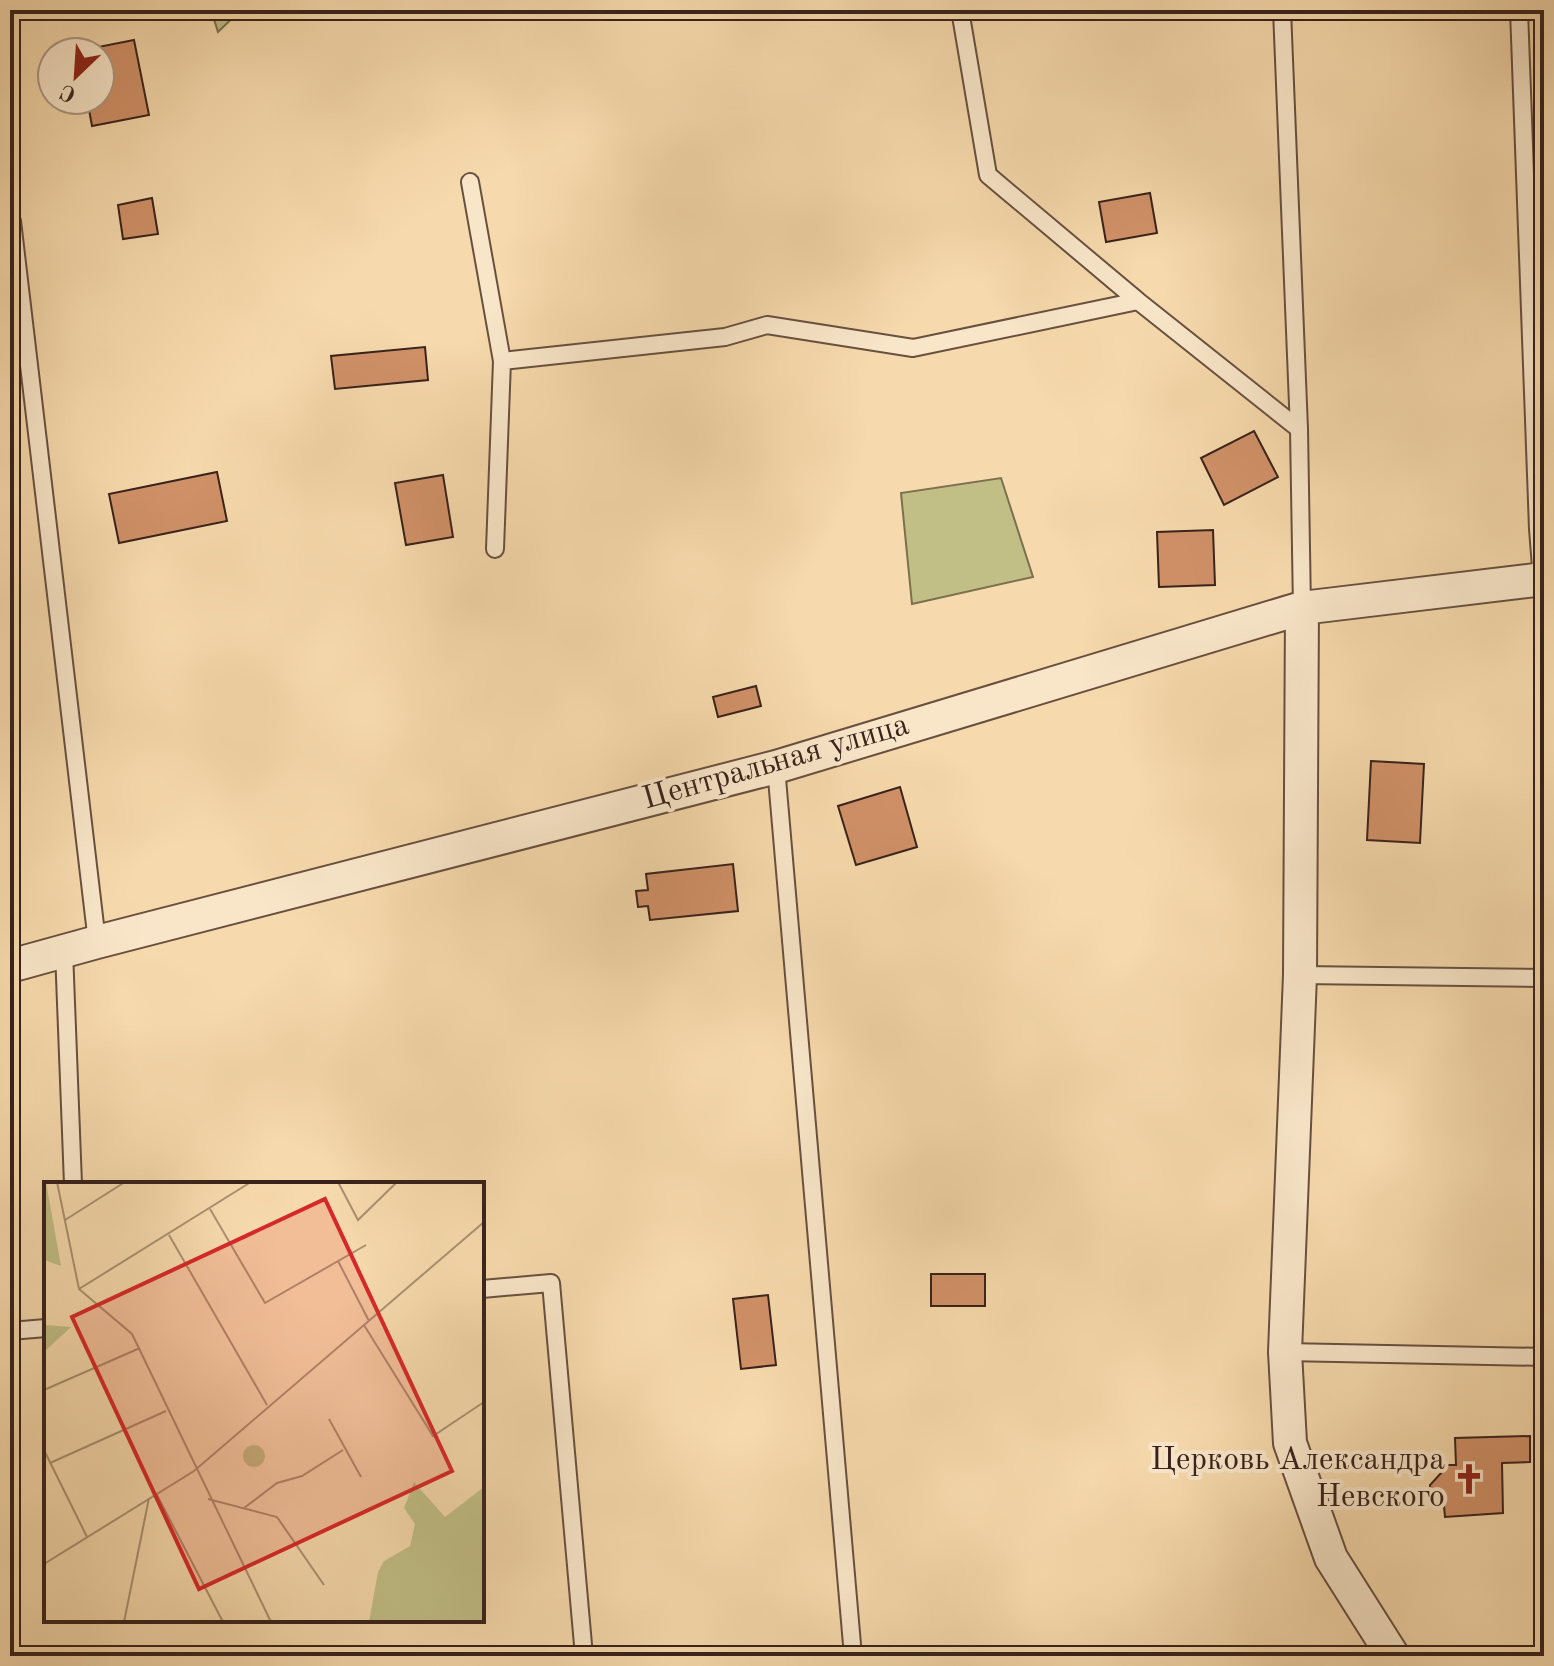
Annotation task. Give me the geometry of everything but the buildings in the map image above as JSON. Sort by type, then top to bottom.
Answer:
[{"type":"street","name":"Центральная улица","points":[[10,966],[776,767],[1302,608],[1543,580]]},
{"type":"street","points":[[1302,608],[1300,975],[1285,1352],[1290,1443],[1331,1558],[1393,1656]]},
{"type":"lane","points":[[960,10],[988,175],[1138,301],[1299,429]]},
{"type":"lane","points":[[1282,10],[1299,429],[1302,608]]},
{"type":"lane","points":[[1519,10],[1538,529],[1543,580]]},
{"type":"lane","points":[[470,182],[502,361],[495,549]]},
{"type":"lane","points":[[10,221],[97,942]]},
{"type":"lane","points":[[502,361],[725,337],[767,325],[913,348],[1138,301]]},
{"type":"lane","points":[[776,767],[853,1656]]},
{"type":"lane","points":[[64,951],[73,1182]]},
{"type":"lane","points":[[1300,975],[1544,978]]},
{"type":"lane","points":[[484,1289],[551,1283],[584,1656]]},
{"type":"lane","points":[[10,1331],[44,1328]]},
{"type":"lane","points":[[1285,1352],[1544,1357]]},
{"type":"shaded area","points":[[211,10],[241,10],[218,32]]},
{"type":"shaded area","points":[[1001,478],[1033,577],[912,604],[901,493]]},
{"type":"place","name":"Церковь Александра Невского","points":[[1469,1479]]}]
